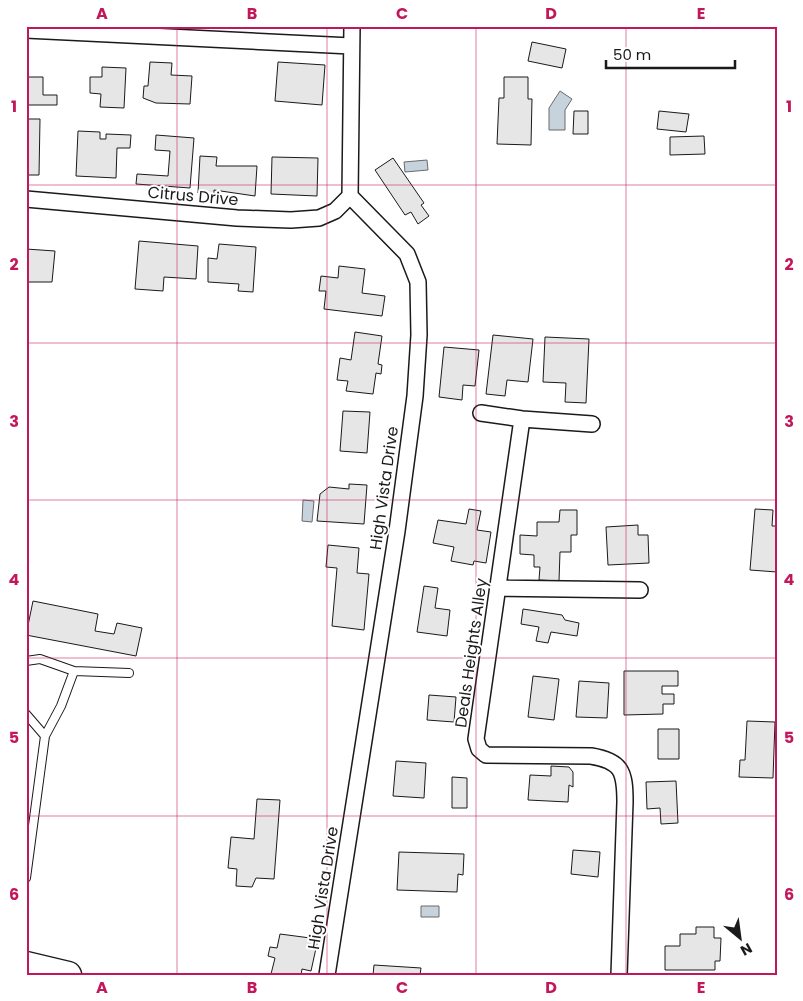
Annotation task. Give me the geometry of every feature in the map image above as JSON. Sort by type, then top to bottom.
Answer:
[{"type":"highway","points":[[26,965],[68,975]]},
{"type":"street","points":[[350,196],[352,26]]},
{"type":"street","points":[[26,30],[352,46]]},
{"type":"street","name":"Citrus Drive","points":[[26,199],[237,218],[291,220],[319,218],[335,212],[350,196]]},
{"type":"street","name":"High Vista Drive","points":[[327,975],[396,532],[414,396],[419,334],[418,282],[407,254],[350,196]]},
{"type":"street","points":[[481,413],[522,419],[592,424]]},
{"type":"street","name":"Deals Heights Alley","points":[[522,419],[476,739],[478,749],[486,755],[591,756],[607,758],[620,768],[625,786],[625,802],[619,975]]},
{"type":"street","points":[[498,588],[640,590]]},
{"type":"lane","points":[[26,661],[40,659],[74,671],[129,674]]},
{"type":"lane","points":[[26,878],[46,736],[61,706],[74,671]]},
{"type":"lane","points":[[26,714],[46,736]]},
{"type":"shaded area","points":[[560,91],[572,99],[565,110],[565,130],[549,130],[549,108]]},
{"type":"shaded area","points":[[427,160],[428,170],[405,172],[404,162]]},
{"type":"shaded area","points":[[303,500],[314,501],[312,522],[302,521]]},
{"type":"shaded area","points":[[421,906],[439,906],[439,917],[421,917]]},
{"type":"building","points":[[532,42],[566,49],[562,68],[528,61]]},
{"type":"building","points":[[150,62],[172,63],[171,75],[192,76],[190,104],[156,103],[143,98],[144,86],[148,86]]},
{"type":"building","points":[[278,62],[325,65],[322,105],[275,101]]},
{"type":"building","points":[[102,67],[126,68],[124,108],[100,107],[101,94],[90,93],[90,77],[102,77]]},
{"type":"building","points":[[26,77],[43,77],[43,95],[57,95],[57,105],[26,105]]},
{"type":"building","points":[[504,77],[528,77],[528,99],[532,99],[531,145],[497,144],[499,98],[504,98]]},
{"type":"building","points":[[574,111],[588,111],[588,134],[573,134]]},
{"type":"building","points":[[659,111],[689,114],[686,132],[657,129]]},
{"type":"building","points":[[26,119],[40,119],[39,175],[26,175]]},
{"type":"building","points":[[78,131],[100,132],[100,139],[106,139],[106,134],[131,135],[130,148],[117,148],[116,178],[76,176]]},
{"type":"building","points":[[156,135],[194,138],[190,188],[136,184],[137,174],[168,176],[170,151],[155,150]]},
{"type":"building","points":[[704,136],[705,154],[670,155],[670,137]]},
{"type":"building","points":[[200,156],[217,157],[216,166],[257,166],[255,196],[214,190],[214,194],[198,193]]},
{"type":"building","points":[[272,157],[318,158],[317,196],[271,194]]},
{"type":"building","points":[[393,158],[424,203],[421,205],[429,216],[418,224],[411,212],[405,215],[375,170]]},
{"type":"building","points":[[139,241],[198,246],[196,279],[164,277],[163,291],[135,289]]},
{"type":"building","points":[[219,244],[256,247],[253,292],[238,291],[239,284],[208,282],[208,258],[217,259]]},
{"type":"building","points":[[26,249],[55,251],[52,282],[26,282]]},
{"type":"building","points":[[339,266],[365,269],[362,293],[385,296],[382,316],[324,309],[326,291],[319,291],[321,276],[338,278]]},
{"type":"building","points":[[355,332],[382,336],[378,364],[382,365],[381,374],[376,373],[373,394],[346,391],[348,381],[337,380],[340,358],[351,360]]},
{"type":"building","points":[[493,335],[533,339],[528,382],[507,380],[505,396],[486,394]]},
{"type":"building","points":[[545,337],[589,339],[586,403],[565,402],[566,383],[543,382]]},
{"type":"building","points":[[444,347],[479,350],[475,386],[463,385],[462,400],[439,397]]},
{"type":"building","points":[[343,411],[370,412],[367,453],[340,451]]},
{"type":"building","points":[[349,484],[367,485],[364,524],[317,521],[320,494],[329,487],[349,489]]},
{"type":"building","points":[[469,509],[481,511],[477,530],[491,532],[486,563],[474,561],[473,565],[451,561],[454,547],[433,543],[438,520],[466,524]]},
{"type":"building","points":[[755,509],[773,510],[772,526],[777,526],[777,572],[750,570]]},
{"type":"building","points":[[560,510],[577,510],[577,535],[571,535],[571,552],[560,552],[559,581],[539,580],[540,567],[534,567],[534,555],[520,554],[520,535],[537,536],[537,522],[559,522]]},
{"type":"building","points":[[638,525],[638,535],[648,535],[649,563],[608,565],[606,527]]},
{"type":"building","points":[[328,545],[359,548],[357,573],[369,574],[364,630],[332,626],[337,568],[326,567]]},
{"type":"building","points":[[424,586],[438,588],[435,608],[450,610],[447,636],[417,632]]},
{"type":"building","points":[[33,601],[98,614],[95,631],[114,634],[117,623],[142,628],[136,656],[26,635]]},
{"type":"building","points":[[523,609],[562,615],[565,620],[579,623],[577,636],[551,632],[548,643],[536,641],[539,627],[521,624]]},
{"type":"building","points":[[624,671],[678,671],[678,686],[662,686],[662,694],[674,694],[674,704],[663,704],[663,714],[624,715]]},
{"type":"building","points":[[533,676],[559,679],[554,720],[528,717]]},
{"type":"building","points":[[579,681],[609,683],[607,718],[576,717]]},
{"type":"building","points":[[429,695],[456,697],[454,722],[427,720]]},
{"type":"building","points":[[747,721],[775,722],[773,778],[739,777],[740,760],[745,760]]},
{"type":"building","points":[[658,729],[679,729],[679,759],[658,759]]},
{"type":"building","points":[[396,761],[426,763],[424,798],[393,796]]},
{"type":"building","points":[[551,766],[569,767],[573,772],[573,787],[569,785],[568,802],[528,800],[530,775],[551,776]]},
{"type":"building","points":[[452,777],[467,778],[467,808],[452,808]]},
{"type":"building","points":[[676,781],[678,823],[661,824],[660,808],[647,809],[646,782]]},
{"type":"building","points":[[257,799],[280,800],[274,879],[256,878],[252,887],[236,886],[237,869],[228,868],[231,837],[254,839]]},
{"type":"building","points":[[573,850],[600,852],[598,877],[571,874]]},
{"type":"building","points":[[399,852],[464,854],[463,875],[458,874],[457,892],[397,890]]},
{"type":"building","points":[[696,927],[714,927],[714,938],[721,938],[720,961],[715,961],[715,970],[665,970],[665,946],[680,946],[680,934],[696,934]]},
{"type":"building","points":[[280,934],[318,939],[311,971],[302,969],[301,975],[271,974],[275,958],[268,956],[270,947],[277,948]]},
{"type":"building","points":[[374,965],[421,968],[420,975],[373,975]]}]
